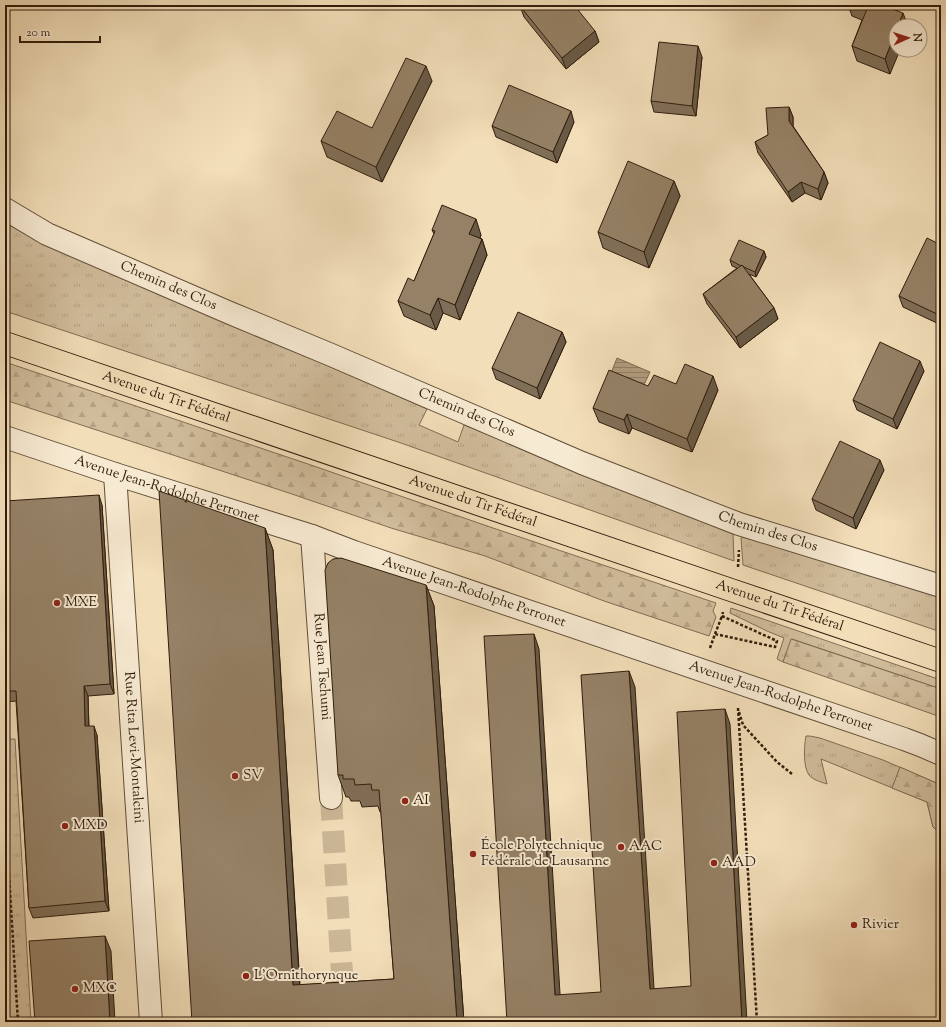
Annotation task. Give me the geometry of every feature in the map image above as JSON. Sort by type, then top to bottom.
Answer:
[{"type":"main road","name":"Avenue du Tir Fédéral","points":[[5,343],[941,661]]},
{"type":"street","name":"Chemin des Clos","points":[[5,209],[47,234],[582,463],[739,524],[941,586]]},
{"type":"street","name":"Avenue Jean-Rodolphe Perronet","points":[[5,437],[115,474],[312,536],[354,552],[904,739],[941,754]]},
{"type":"street","name":"Rue Rita Levi-Montalcini","points":[[115,474],[151,1022]]},
{"type":"street","name":"Rue Jean Tschumi","points":[[312,536],[331,798]]},
{"type":"path","points":[[708,655],[724,611]]},
{"type":"path","points":[[715,634],[775,647],[777,641],[722,616]]},
{"type":"path","points":[[757,1022],[738,707],[743,725],[778,762],[792,774]]},
{"type":"path","points":[[5,810],[18,1022]]},
{"type":"green space","points":[[5,219],[196,308],[427,409],[419,425],[458,442],[464,425],[733,534],[734,561],[398,442],[5,311]]},
{"type":"green space","points":[[5,362],[716,603],[713,611],[716,617],[709,636],[604,601],[485,556],[391,528],[5,400]]},
{"type":"green space","points":[[750,534],[941,595],[941,632],[743,565],[741,538]]},
{"type":"green space","points":[[731,608],[941,680],[941,689],[792,639],[783,662],[777,659],[784,638],[730,613]]},
{"type":"green space","points":[[791,639],[941,689],[941,717],[783,662]]},
{"type":"green space","points":[[806,736],[820,738],[883,760],[941,785],[941,830],[933,827],[927,802],[821,759],[827,784],[817,781],[809,775],[806,767],[804,751]]},
{"type":"green space","points":[[5,739],[15,739],[31,1022],[5,1022]]},
{"type":"green space","points":[[900,767],[941,785],[941,830],[933,827],[927,802],[892,788]]},
{"type":"shaded area","points":[[617,358],[650,372],[643,387],[611,373]]},
{"type":"building","points":[[574,5],[595,31],[562,58],[520,6]]},
{"type":"building","points":[[856,5],[888,5],[887,7],[903,13],[901,18],[888,18],[888,51],[885,59],[852,46],[867,9]]},
{"type":"building","points":[[659,42],[698,46],[692,106],[651,101]]},
{"type":"building","points":[[406,58],[426,66],[376,167],[321,141],[337,111],[372,128]]},
{"type":"building","points":[[509,85],[571,111],[553,152],[492,126]]},
{"type":"building","points":[[789,107],[789,121],[824,172],[818,189],[801,182],[788,192],[755,142],[768,135],[766,108]]},
{"type":"building","points":[[628,161],[674,181],[644,252],[598,232]]},
{"type":"building","points":[[941,189],[941,197],[938,196]]},
{"type":"building","points":[[442,205],[476,219],[469,234],[482,239],[455,305],[438,298],[430,315],[398,301],[408,278],[414,281],[435,231],[432,230]]},
{"type":"building","points":[[927,238],[941,245],[941,312],[939,315],[899,296]]},
{"type":"building","points":[[739,240],[764,251],[755,272],[730,260]]},
{"type":"building","points":[[742,265],[774,308],[736,337],[703,294]]},
{"type":"building","points":[[518,312],[562,332],[537,388],[492,368]]},
{"type":"building","points":[[880,342],[920,361],[893,419],[853,400]]},
{"type":"building","points":[[685,364],[713,376],[687,439],[627,414],[624,420],[593,408],[609,370],[648,386],[654,375],[676,384]]},
{"type":"building","points":[[840,441],[880,460],[853,518],[812,499]]},
{"type":"building","points":[[159,491],[265,528],[293,985],[394,979],[379,790],[372,790],[371,784],[355,785],[354,779],[343,779],[343,775],[338,775],[325,570],[328,563],[333,559],[341,558],[426,585],[457,1022],[192,1022]]},
{"type":"building","points":[[99,495],[110,684],[84,686],[85,726],[94,726],[105,901],[29,908],[16,691],[5,691],[5,501]]},
{"type":"building","points":[[534,634],[555,995],[601,992],[581,675],[629,671],[650,989],[691,986],[677,712],[725,709],[742,1022],[507,1022],[484,636]]},
{"type":"building","name":"MXC","points":[[105,936],[110,1022],[35,1022],[29,941]]},
{"type":"tunnel","points":[[331,798],[345,1022]]},
{"type":"place","name":"MXE","points":[[57,603]]},
{"type":"place","name":"SV","points":[[235,776]]},
{"type":"place","name":"AI","points":[[405,801]]},
{"type":"place","name":"MXD","points":[[65,826]]},
{"type":"place","name":"AAC","points":[[621,847]]},
{"type":"place","name":"École Polytechnique Fédérale de Lausanne","points":[[473,854]]},
{"type":"place","name":"AAD","points":[[714,863]]},
{"type":"place","name":"Rivier","points":[[854,925]]},
{"type":"place","name":"L'Ornithorynque","points":[[246,976]]},
{"type":"place","name":"MXC","points":[[75,989]]}]
